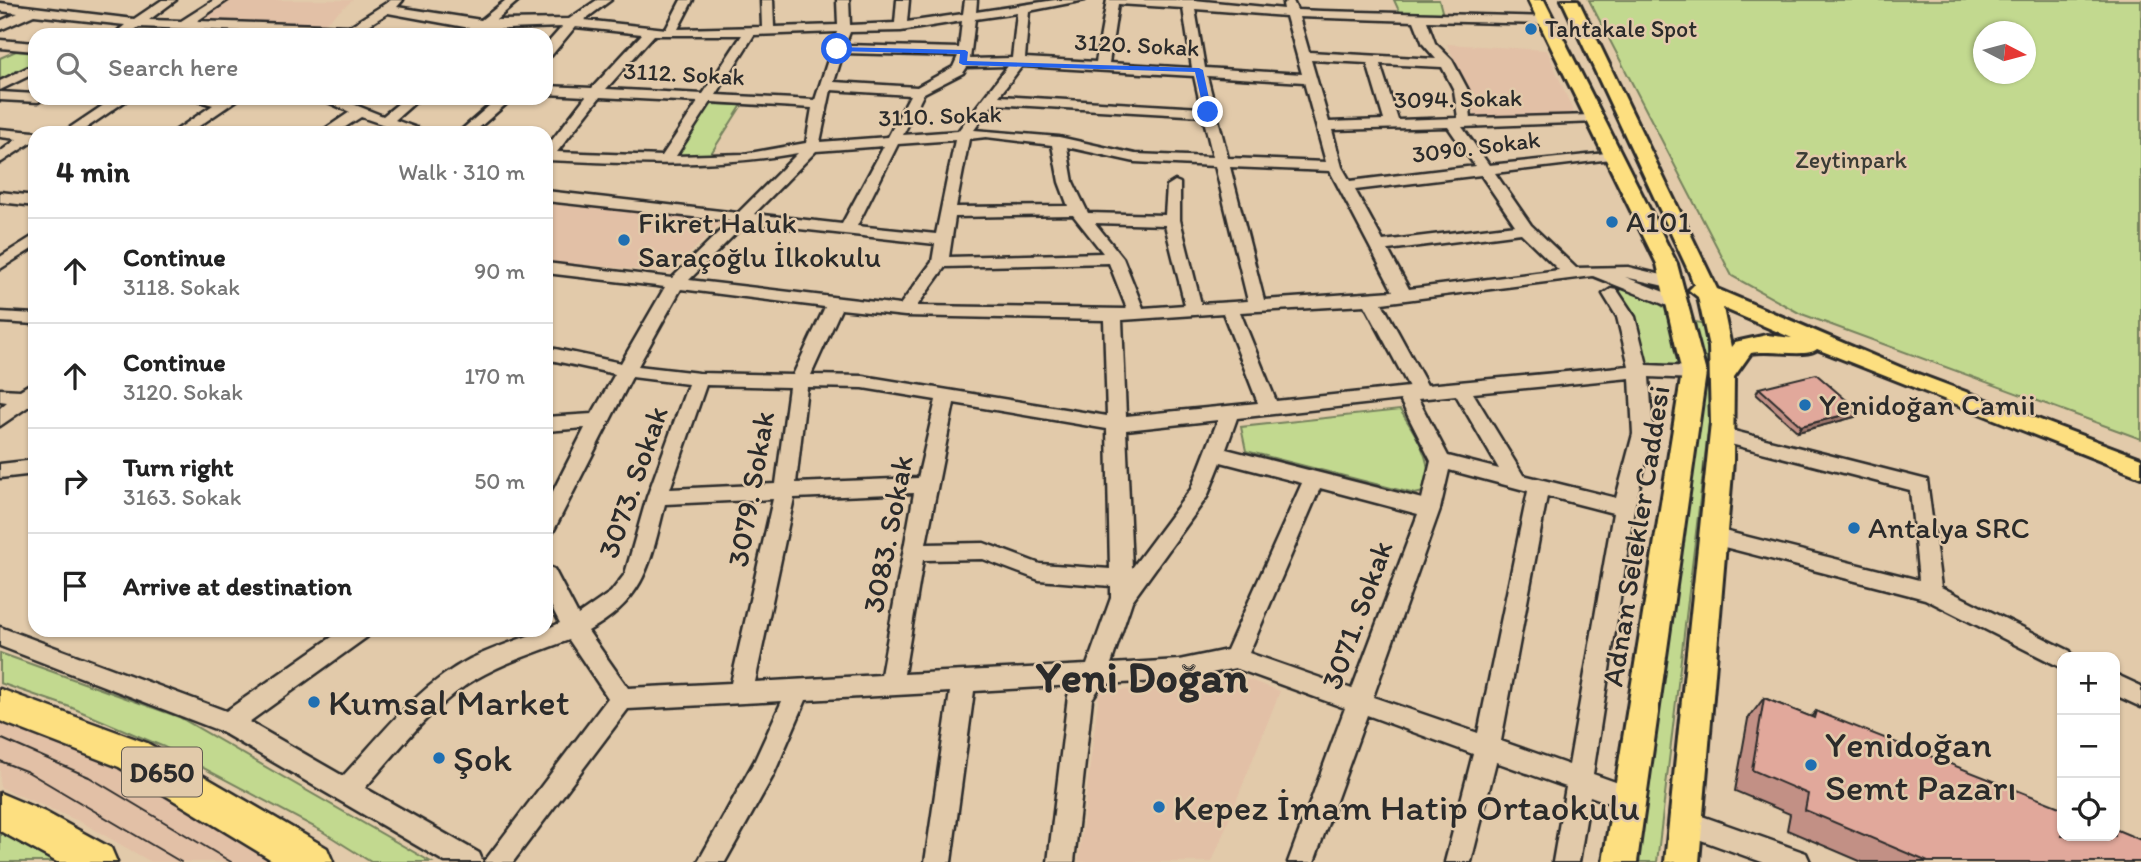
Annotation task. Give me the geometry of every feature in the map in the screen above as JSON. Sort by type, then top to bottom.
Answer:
[{"type":"highway","name":"D650","points":[[0,705],[133,755],[312,862]]},
{"type":"highway","points":[[0,812],[31,825],[96,862]]},
{"type":"main road","name":"Adnan Selekler Caddesi","points":[[1536,0],[1663,256],[1676,293],[1694,373],[1620,862]]},
{"type":"main road","points":[[1570,0],[1712,304],[1723,375],[1722,435],[1682,862]]},
{"type":"main road","points":[[1676,293],[1712,304],[2141,468]]},
{"type":"main road","points":[[1712,304],[1807,347],[1894,373]]},
{"type":"main road","points":[[1723,375],[1743,347],[1767,342],[1807,347]]},
{"type":"street","points":[[0,26],[55,0]]},
{"type":"street","points":[[129,28],[170,0]]},
{"type":"street","points":[[186,23],[222,0]]},
{"type":"street","points":[[357,28],[398,0]]},
{"type":"street","points":[[479,28],[513,0]]},
{"type":"street","points":[[553,45],[572,23],[605,0]]},
{"type":"street","points":[[670,33],[687,0]]},
{"type":"street","points":[[767,0],[768,30]]},
{"type":"street","points":[[553,512],[624,370],[675,285],[812,147],[820,104],[844,30],[843,0]]},
{"type":"street","points":[[901,27],[902,0]]},
{"type":"street","points":[[826,86],[919,91],[958,70],[964,57],[971,0]]},
{"type":"street","points":[[387,9],[484,24],[572,23],[670,33],[901,27],[969,19],[1079,0]]},
{"type":"street","points":[[1102,66],[1114,0],[1290,7],[1393,16],[1546,20]]},
{"type":"street","points":[[1387,0],[1393,16]]},
{"type":"street","points":[[1449,0],[1453,18]]},
{"type":"street","points":[[1188,3],[1208,112],[1257,304]]},
{"type":"street","points":[[0,7],[136,23],[268,28]]},
{"type":"street","points":[[1290,7],[1335,167],[1403,294]]},
{"type":"street","points":[[905,312],[940,262],[956,158],[964,133],[1017,62],[1023,9]]},
{"type":"street","points":[[1419,17],[1429,44],[1447,63],[1461,90],[1458,122],[1482,169],[1525,228],[1572,273]]},
{"type":"street","points":[[666,161],[751,30]]},
{"type":"street","points":[[553,147],[596,92],[650,32]]},
{"type":"street","points":[[0,44],[28,47]]},
{"type":"street","points":[[0,52],[15,46]]},
{"type":"street","name":"3120. Sokak","points":[[837,49],[1309,78]]},
{"type":"street","points":[[1302,56],[1447,63]]},
{"type":"street","points":[[1373,59],[1392,123]]},
{"type":"street","points":[[0,86],[28,72]]},
{"type":"street","name":"3112. Sokak","points":[[553,90],[820,104]]},
{"type":"street","points":[[848,229],[891,139],[919,91]]},
{"type":"street","points":[[0,96],[28,97]]},
{"type":"street","points":[[990,100],[1208,112]]},
{"type":"street","points":[[80,126],[112,105]]},
{"type":"street","points":[[190,126],[222,105]]},
{"type":"street","points":[[343,105],[399,126]]},
{"type":"street","points":[[385,122],[405,105]]},
{"type":"street","points":[[474,126],[498,105]]},
{"type":"street","points":[[337,126],[360,112]]},
{"type":"street","name":"3094. Sokak","points":[[1323,126],[1593,119]]},
{"type":"street","name":"3110. Sokak","points":[[553,156],[666,161],[744,158],[812,147],[964,133],[1059,141],[1135,158],[1335,167]]},
{"type":"street","points":[[0,134],[28,136]]},
{"type":"street","points":[[0,159],[28,139]]},
{"type":"street","points":[[1059,141],[1066,182],[1080,214],[1115,258],[1137,313]]},
{"type":"street","name":"3090. Sokak","points":[[1346,186],[1611,155]]},
{"type":"street","points":[[1175,186],[1172,220],[1194,309]]},
{"type":"street","points":[[0,197],[28,200]]},
{"type":"street","points":[[553,197],[743,215],[944,240]]},
{"type":"street","points":[[949,212],[1080,214],[1172,220]]},
{"type":"street","points":[[1377,247],[1525,228]]},
{"type":"street","points":[[0,264],[28,245]]},
{"type":"street","points":[[553,269],[675,285],[836,301],[905,312],[1113,315],[1371,299],[1572,273],[1651,270],[1663,256]]},
{"type":"street","points":[[940,262],[1115,258]]},
{"type":"street","points":[[1595,271],[1676,293]]},
{"type":"street","points":[[1628,272],[1676,293]]},
{"type":"street","points":[[1566,862],[1624,508],[1643,434],[1639,371],[1626,317],[1611,294]]},
{"type":"street","points":[[1371,299],[1441,461],[1624,508]]},
{"type":"street","name":"3079. Sokak","points":[[741,692],[785,491],[799,381],[836,301]]},
{"type":"street","points":[[1229,306],[1269,408]]},
{"type":"street","points":[[1061,862],[1080,696],[1096,673],[1122,588],[1113,315]]},
{"type":"street","points":[[0,317],[28,319]]},
{"type":"street","points":[[553,355],[624,370],[699,379],[863,382],[1117,424],[1639,371],[1694,373]]},
{"type":"street","name":"3073. Sokak","points":[[553,635],[574,628],[620,597],[631,580],[699,379]]},
{"type":"street","points":[[1461,388],[1516,480]]},
{"type":"street","points":[[0,395],[28,394]]},
{"type":"street","points":[[0,419],[28,396]]},
{"type":"street","name":"3083. Sokak","points":[[891,683],[926,485],[946,396]]},
{"type":"street","points":[[1122,588],[1200,492],[1230,412]]},
{"type":"street","points":[[553,423],[598,420]]},
{"type":"street","points":[[1722,435],[1920,485],[1931,592]]},
{"type":"street","points":[[1214,453],[1430,509]]},
{"type":"street","name":"3071. Sokak","points":[[1301,862],[1430,509],[1441,461]]},
{"type":"street","points":[[1,472],[28,468]]},
{"type":"street","points":[[1235,658],[1314,481]]},
{"type":"street","points":[[657,497],[926,485]]},
{"type":"street","points":[[1458,862],[1487,748],[1539,486]]},
{"type":"street","points":[[1712,536],[1931,592],[2057,655]]},
{"type":"street","points":[[914,552],[984,551],[1039,572],[1122,588]]},
{"type":"street","points":[[553,588],[574,628],[622,699]]},
{"type":"street","points":[[19,635],[229,723],[470,862]]},
{"type":"street","points":[[229,723],[349,637]]},
{"type":"street","name":"3073. Sokak","points":[[346,791],[431,700],[460,677],[548,637]]},
{"type":"street","points":[[497,862],[622,699],[964,679],[1179,670],[1235,658],[1629,798]]},
{"type":"street","points":[[937,862],[964,679]]},
{"type":"street","points":[[2120,686],[2141,697]]},
{"type":"street","points":[[711,862],[764,768],[799,689]]},
{"type":"street","points":[[1685,822],[1797,862]]},
{"type":"shaded area","points":[[229,0],[353,0],[321,26],[201,18]]},
{"type":"shaded area","points":[[1447,44],[1547,50],[1576,118],[1476,120],[1467,87]]},
{"type":"shaded area","name":"Fikret Haluk Saraçoğlu İlkokulu","points":[[553,205],[724,220],[670,273],[553,262]]},
{"type":"shaded area","name":"Kepez İmam Hatip Ortaokulu","points":[[1247,679],[1280,691],[1212,862],[1078,862],[1099,692]]},
{"type":"shaded area","points":[[0,719],[140,778],[280,862],[151,862],[83,823],[0,787]]},
{"type":"green space","points":[[1394,0],[1439,0],[1443,15],[1400,13]]},
{"type":"green space","name":"Zeytinpark","points":[[1589,0],[2141,0],[2141,439],[1799,313],[1732,276]]},
{"type":"green space","points":[[16,51],[28,52],[28,69],[0,83],[0,58]]},
{"type":"green space","points":[[709,104],[742,105],[710,155],[675,155]]},
{"type":"green space","points":[[1614,283],[1656,301],[1671,313],[1683,357],[1680,361],[1667,367],[1645,365],[1634,316]]},
{"type":"green space","points":[[1695,322],[1713,325],[1714,380],[1657,862],[1635,862],[1704,376]]},
{"type":"green space","points":[[1400,410],[1423,450],[1428,472],[1423,492],[1415,494],[1246,451],[1241,427]]},
{"type":"green space","points":[[0,653],[179,717],[431,862],[371,862],[320,830],[164,747],[70,707],[0,683]]},
{"type":"green space","points":[[0,831],[62,862],[0,862]]},
{"type":"building","name":"Yenidoğan Camii","points":[[1816,374],[1859,411],[1801,426],[1759,388]]},
{"type":"building","name":"Yenidoğan Semt Pazarı","points":[[1764,698],[1814,718],[1816,711],[2057,806],[2057,841],[2120,841],[2120,831],[2141,840],[2141,862],[1928,862],[1805,810],[1808,794],[1752,770]]},
{"type":"tram line","points":[[0,738],[89,777],[231,862]]},
{"type":"tram line","points":[[0,761],[28,772],[181,862]]},
{"type":"place","name":"Tahtakale Spot","points":[[1531,29]]},
{"type":"place","name":"A101","points":[[1612,222]]},
{"type":"place","name":"Fikret Haluk Saraçoğlu İlkokulu","points":[[624,240]]},
{"type":"place","name":"Yenidoğan Camii","points":[[1805,405]]},
{"type":"place","name":"Antalya SRC","points":[[1854,528]]},
{"type":"place","name":"Kumsal Market","points":[[314,702]]},
{"type":"place","name":"Şok","points":[[439,758]]},
{"type":"place","name":"Yenidoğan Semt Pazarı","points":[[1811,765]]},
{"type":"place","name":"Kepez İmam Hatip Ortaokulu","points":[[1159,807]]},
{"type":"district","name":"Yeni Doğan","points":[[1142,677]]},
{"type":"route","points":[[837,49],[965,52],[963,63],[1017,62],[1199,70],[1208,112]]}]
